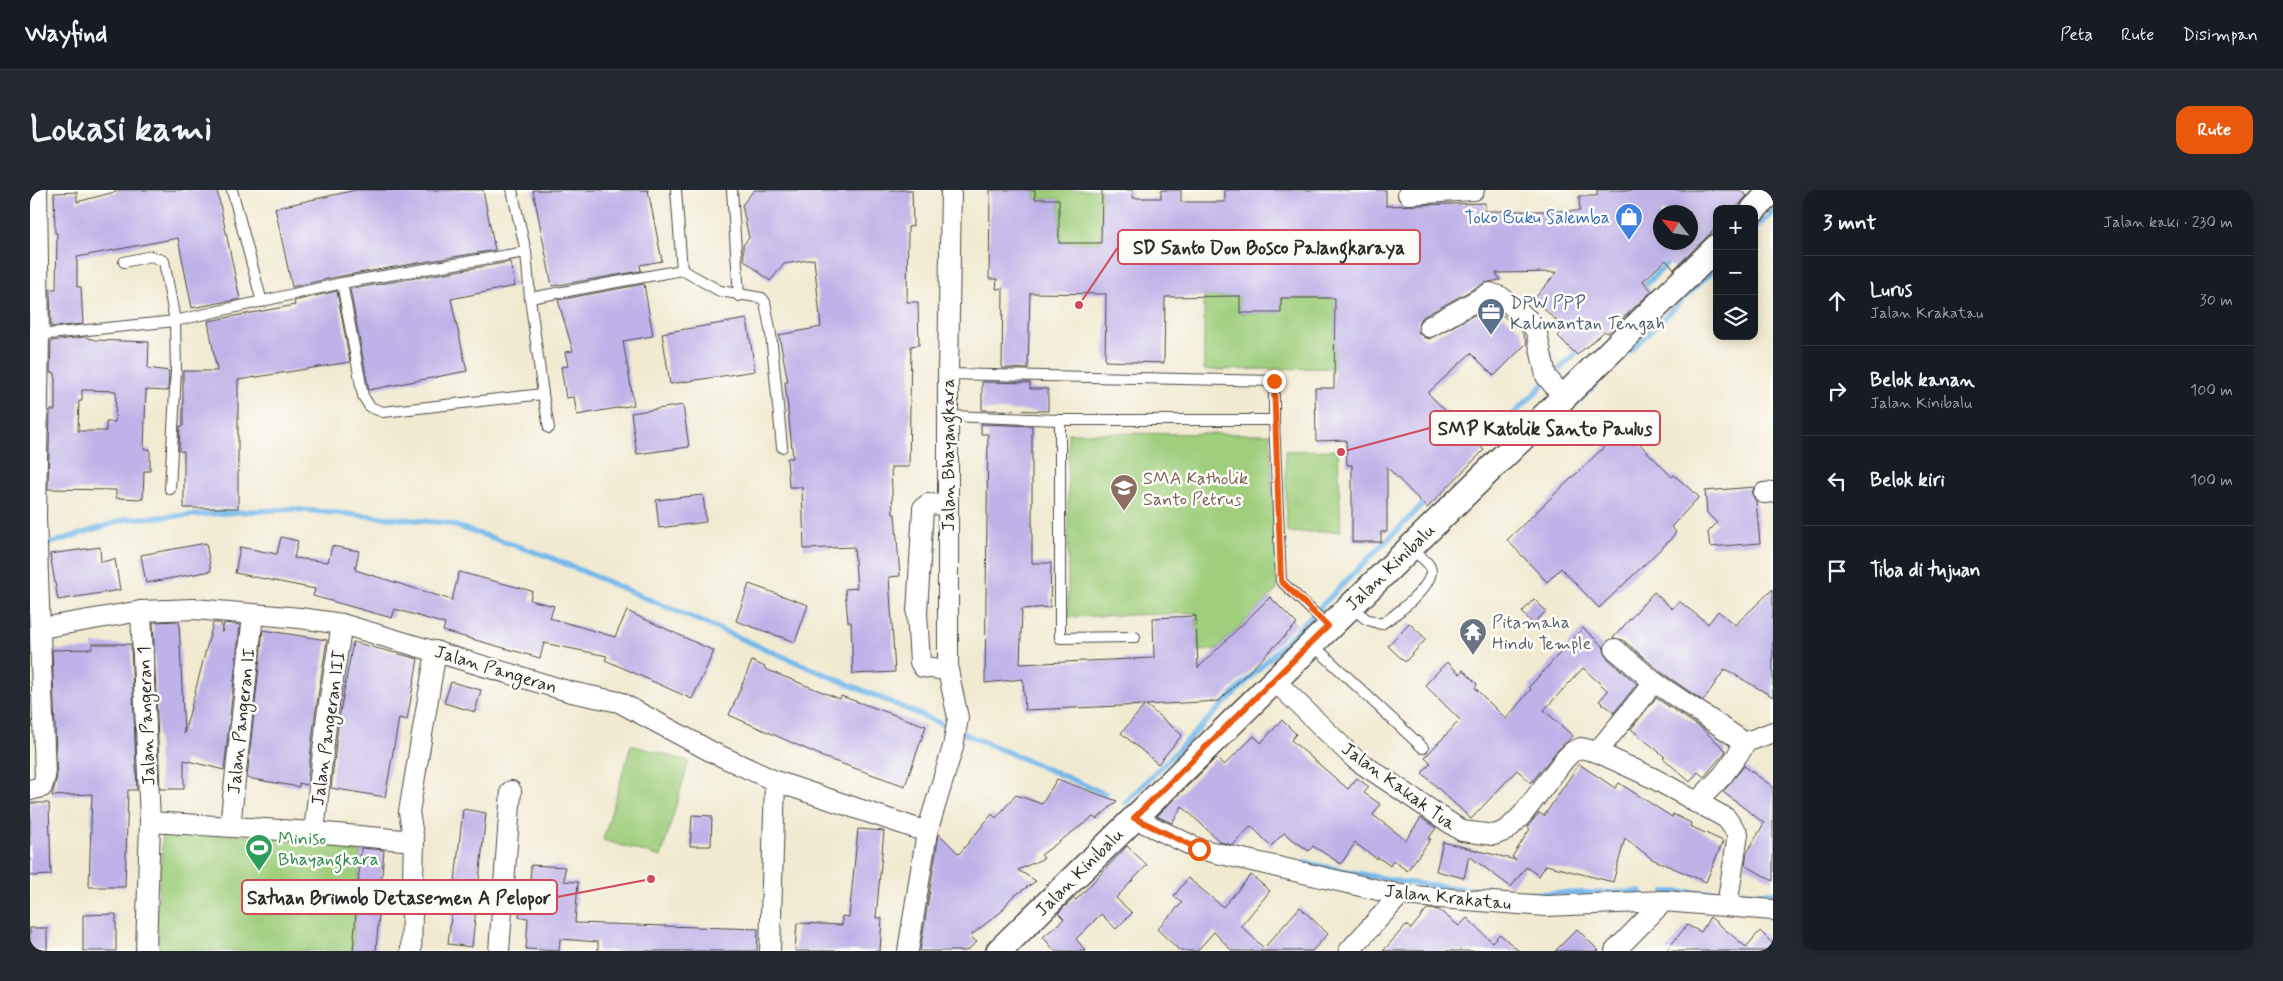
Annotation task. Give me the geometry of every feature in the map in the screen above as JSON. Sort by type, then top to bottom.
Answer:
[{"type":"street","points":[[30,790],[42,788],[46,777],[42,628],[35,567],[39,335],[37,190]]},
{"type":"street","name":"Jalan Bhayangkara","points":[[927,832],[953,747],[958,718],[948,670],[948,374],[951,190]]},
{"type":"street","points":[[1408,194],[1474,190]]},
{"type":"street","points":[[1758,205],[1773,190]]},
{"type":"street","name":"Jalan Kinibalu","points":[[999,951],[1320,634],[1714,250]]},
{"type":"street","points":[[1428,327],[1490,293],[1501,297],[1530,322],[1537,334],[1546,376],[1564,398]]},
{"type":"street","points":[[948,505],[928,504],[923,508],[917,614],[920,662],[923,667],[948,670]]},
{"type":"street","name":"Jalan Pangeran","points":[[42,628],[141,610],[194,610],[342,624],[571,692],[620,702],[712,752],[775,781],[927,832]]},
{"type":"street","name":"Jalan Pangeran 1","points":[[141,610],[150,822],[146,951]]},
{"type":"street","name":"Jalan Pangeran II","points":[[230,826],[253,615]]},
{"type":"street","name":"Jalan Pangeran III","points":[[314,832],[327,716],[342,624]]},
{"type":"street","points":[[1615,649],[1654,682],[1738,738],[1742,749],[1723,775],[1696,804]]},
{"type":"street","points":[[410,951],[414,841],[409,812],[436,651]]},
{"type":"street","name":"Jalan Kakak Tua","points":[[1274,680],[1355,759],[1462,831],[1494,835],[1507,830],[1523,814],[1572,752],[1581,748],[1597,752],[1653,778],[1696,804],[1726,818],[1738,834],[1729,894]]},
{"type":"street","points":[[1597,752],[1654,682]]},
{"type":"street","points":[[1741,744],[1773,732]]},
{"type":"street","points":[[770,951],[775,781]]},
{"type":"street","points":[[499,951],[511,791]]},
{"type":"street","name":"Jalan Krakatau","points":[[1134,818],[1199,849],[1400,895],[1546,906],[1664,902],[1729,894],[1773,910]]},
{"type":"street","points":[[150,822],[314,832],[414,841]]},
{"type":"street","points":[[908,951],[927,832]]},
{"type":"street","points":[[1349,951],[1400,895]]},
{"type":"street","points":[[1615,951],[1664,902]]},
{"type":"lane","points":[[232,190],[262,302]]},
{"type":"lane","points":[[512,190],[526,252],[530,298],[549,428]]},
{"type":"lane","points":[[676,190],[682,270]]},
{"type":"lane","points":[[732,190],[739,296]]},
{"type":"lane","points":[[39,335],[175,321],[342,283],[526,252]]},
{"type":"lane","points":[[124,262],[151,256],[164,261],[175,321],[176,370],[170,489]]},
{"type":"lane","points":[[530,298],[682,270],[720,291],[739,296],[762,298],[765,302],[771,334],[782,447]]},
{"type":"lane","points":[[342,283],[363,396],[370,407],[383,412],[543,394]]},
{"type":"lane","points":[[948,374],[1274,381],[1281,581],[1320,634],[1423,748]]},
{"type":"lane","points":[[949,416],[1060,420],[1274,420]]},
{"type":"lane","points":[[1060,420],[1060,638],[1134,637]]},
{"type":"lane","points":[[1350,606],[1366,619],[1381,624],[1391,619],[1428,584],[1432,576],[1430,568],[1410,548]]},
{"type":"green space","points":[[1035,190],[1102,190],[1101,243],[1059,243],[1059,199],[1035,199]]},
{"type":"green space","points":[[1204,296],[1240,296],[1240,313],[1280,313],[1281,298],[1335,298],[1334,368],[1204,370]]},
{"type":"green space","points":[[1068,433],[1270,434],[1277,590],[1216,650],[1198,651],[1196,613],[1068,617]]},
{"type":"green space","points":[[1338,450],[1341,531],[1287,533],[1285,451]]},
{"type":"green space","points":[[631,745],[689,761],[661,857],[603,840]]},
{"type":"green space","name":"Miniso Bhayangkara","points":[[163,831],[361,843],[353,951],[154,951]]},
{"type":"building","points":[[122,190],[217,190],[240,299],[192,308],[178,238],[77,257],[77,287],[81,287],[83,324],[51,327],[50,289],[56,289],[57,233],[55,233],[54,193],[77,192],[77,202]]},
{"type":"building","points":[[356,190],[483,190],[495,250],[341,276],[292,287],[275,208]]},
{"type":"building","points":[[533,190],[648,190],[662,261],[640,265],[641,271],[552,286]]},
{"type":"building","points":[[754,190],[912,190],[913,226],[908,227],[907,302],[918,302],[919,345],[911,346],[909,467],[891,467],[893,514],[895,514],[900,576],[889,577],[895,672],[853,674],[851,622],[848,622],[845,589],[857,588],[854,547],[804,549],[802,487],[789,487],[787,458],[793,458],[785,382],[788,382],[779,335],[821,327],[814,259],[784,264],[770,281],[744,260],[743,245],[749,238],[742,205]]},
{"type":"building","points":[[990,190],[1035,190],[1035,199],[1059,199],[1059,243],[1101,243],[1102,190],[1133,190],[1133,198],[1161,198],[1161,190],[1181,190],[1181,202],[1225,202],[1225,190],[1386,190],[1386,206],[1485,203],[1485,211],[1580,211],[1579,196],[1597,196],[1597,190],[1740,190],[1747,196],[1739,205],[1713,205],[1713,231],[1698,246],[1698,205],[1653,205],[1653,250],[1693,250],[1674,269],[1666,260],[1643,281],[1652,291],[1607,333],[1605,331],[1577,355],[1558,336],[1565,329],[1534,299],[1557,272],[1496,273],[1500,280],[1484,283],[1423,317],[1419,321],[1418,332],[1423,337],[1429,339],[1491,306],[1521,330],[1527,343],[1494,376],[1471,353],[1428,393],[1484,450],[1427,508],[1387,467],[1387,532],[1381,532],[1381,542],[1352,542],[1352,465],[1347,465],[1346,440],[1316,441],[1315,388],[1334,388],[1335,298],[1281,298],[1281,313],[1240,313],[1240,296],[1165,297],[1164,363],[1105,361],[1106,294],[1030,293],[1028,369],[1002,368],[1003,288],[996,289],[997,279],[989,279]]},
{"type":"building","points":[[510,262],[515,286],[451,299],[467,371],[369,390],[350,289]]},
{"type":"building","points":[[644,284],[653,336],[623,341],[634,405],[577,415],[574,397],[566,398],[561,367],[568,366],[565,352],[573,351],[558,300]]},
{"type":"building","points":[[337,291],[350,362],[238,380],[238,508],[184,508],[184,451],[179,451],[180,426],[183,426],[183,371],[217,371],[208,321],[295,305],[294,301]]},
{"type":"building","points":[[747,319],[755,371],[670,384],[662,333]]},
{"type":"building","points":[[84,337],[95,340],[149,342],[148,368],[169,371],[168,391],[146,390],[144,449],[150,449],[150,471],[144,471],[143,499],[116,498],[116,490],[48,489],[50,410],[55,410],[55,373],[50,373],[51,341]],"holes":[[[82,390],[116,391],[115,422],[106,422],[106,431],[78,431],[79,401],[82,401]]]},
{"type":"building","points":[[982,382],[1030,383],[1030,389],[1048,389],[1048,411],[982,410]]},
{"type":"building","points":[[683,405],[689,447],[637,454],[631,413]]},
{"type":"building","points":[[981,424],[1032,426],[1032,563],[1051,563],[1050,607],[1022,609],[1020,664],[1154,658],[1153,618],[1196,616],[1198,668],[1270,597],[1297,624],[1219,701],[1146,705],[1182,735],[1158,764],[1121,733],[1145,705],[1025,710],[1023,679],[985,683],[988,434],[981,434]]},
{"type":"building","points":[[1624,428],[1672,477],[1674,475],[1699,497],[1671,527],[1676,532],[1669,541],[1599,608],[1561,568],[1547,582],[1507,540]]},
{"type":"building","points":[[1754,487],[1752,494],[1756,501],[1760,543],[1710,547],[1708,532],[1717,523],[1707,513],[1705,491]]},
{"type":"building","points":[[703,495],[706,522],[659,528],[656,500]]},
{"type":"building","points":[[281,537],[298,541],[294,558],[328,562],[332,546],[359,551],[355,570],[452,600],[459,572],[532,591],[530,600],[554,606],[550,618],[615,637],[627,611],[714,651],[692,699],[605,660],[607,656],[544,643],[540,658],[443,631],[445,624],[395,609],[392,618],[313,596],[315,589],[235,573],[240,547],[277,554]]},
{"type":"building","points":[[206,543],[211,571],[146,583],[141,555]]},
{"type":"building","points":[[100,547],[101,562],[115,559],[120,590],[58,600],[50,554]]},
{"type":"building","points":[[749,584],[808,605],[795,642],[736,621]]},
{"type":"building","points":[[1773,589],[1773,697],[1725,669],[1703,701],[1661,672],[1623,640],[1613,638],[1654,592],[1672,609],[1679,601],[1708,624],[1718,611],[1735,625]]},
{"type":"building","points":[[1534,599],[1546,611],[1533,624],[1522,612]]},
{"type":"building","points":[[179,621],[184,734],[213,623],[221,623],[222,633],[224,623],[240,625],[224,770],[184,760],[184,789],[160,789],[153,622]]},
{"type":"building","points":[[1409,623],[1426,639],[1405,662],[1388,646]]},
{"type":"building","points":[[1583,628],[1603,646],[1607,658],[1637,684],[1613,714],[1614,712],[1599,701],[1608,691],[1583,668],[1544,710],[1573,736],[1556,752],[1531,783],[1517,770],[1471,819],[1422,773],[1431,763],[1425,757],[1460,720],[1425,685],[1447,662],[1460,674],[1463,670],[1477,684],[1475,688],[1506,719],[1531,689],[1529,687]]},
{"type":"building","points":[[263,630],[327,640],[315,715],[307,785],[299,783],[299,787],[247,778]]},
{"type":"building","points":[[353,642],[418,659],[407,720],[399,718],[385,797],[331,788],[339,718]]},
{"type":"building","points":[[92,644],[131,644],[137,790],[128,790],[125,887],[89,887],[92,794],[52,796],[57,777],[52,650],[92,649]]},
{"type":"building","points":[[752,661],[765,667],[765,669],[840,699],[841,696],[926,726],[905,786],[820,756],[729,715]]},
{"type":"building","points":[[451,682],[481,690],[475,712],[444,703]]},
{"type":"building","points":[[1656,698],[1704,730],[1726,751],[1704,777],[1698,772],[1690,782],[1663,758],[1665,757],[1631,729]]},
{"type":"building","points":[[1282,720],[1296,734],[1291,740],[1348,789],[1357,778],[1369,787],[1364,793],[1380,804],[1373,815],[1406,840],[1421,818],[1436,828],[1428,839],[1431,839],[1407,871],[1393,860],[1390,866],[1378,857],[1377,859],[1355,843],[1341,864],[1313,846],[1309,851],[1284,833],[1271,846],[1251,826],[1233,845],[1220,842],[1182,806],[1172,823],[1157,816],[1216,758],[1224,765],[1254,736],[1261,743]]},
{"type":"building","points":[[1579,764],[1615,788],[1619,783],[1672,817],[1673,814],[1691,823],[1690,826],[1723,841],[1706,882],[1652,859],[1625,838],[1613,882],[1546,865],[1539,876],[1526,867],[1511,887],[1469,856],[1464,878],[1436,871],[1443,842],[1516,860],[1512,857],[1530,829],[1527,827],[1539,813],[1544,816]]},
{"type":"building","points":[[1744,766],[1773,787],[1773,881],[1745,865],[1747,853],[1764,823],[1723,792]]},
{"type":"building","points":[[1057,779],[1117,801],[1097,819],[1093,817],[1041,855],[1044,858],[1018,870],[1036,881],[1011,898],[1001,912],[970,936],[977,942],[966,951],[920,951],[939,834],[959,854],[992,814],[996,818],[1016,795],[1042,804]]},
{"type":"building","points":[[30,803],[49,803],[51,875],[30,876]]},
{"type":"building","points":[[463,809],[486,813],[472,947],[448,944]]},
{"type":"building","points":[[692,815],[712,816],[711,846],[690,846]]},
{"type":"building","points":[[858,829],[884,831],[876,918],[882,918],[880,951],[795,951],[797,923],[842,925],[842,916],[849,917]]},
{"type":"building","points":[[1127,846],[1147,865],[1116,898],[1132,913],[1116,929],[1101,914],[1076,939],[1086,951],[1055,951],[1043,937],[1064,919],[1058,913],[1074,898],[1076,900]]},
{"type":"building","points":[[361,848],[384,850],[376,951],[353,951]]},
{"type":"building","points":[[531,865],[565,867],[564,881],[578,882],[575,923],[758,929],[757,951],[598,951],[598,942],[560,939],[559,951],[526,949],[528,918],[519,917],[520,898],[529,899]]},
{"type":"building","points":[[1251,875],[1270,891],[1241,926],[1264,948],[1300,907],[1328,934],[1312,951],[1232,951],[1214,932],[1197,951],[1180,951],[1157,929],[1182,903],[1174,896],[1188,878],[1223,907]]},
{"type":"building","points":[[1427,909],[1439,910],[1459,926],[1467,918],[1492,942],[1500,934],[1519,951],[1383,951],[1406,925],[1411,929]]},
{"type":"building","points":[[116,914],[116,951],[83,951],[83,915]]},
{"type":"building","points":[[1710,917],[1746,947],[1760,931],[1773,944],[1773,951],[1666,951],[1687,925],[1701,932]]},
{"type":"building","points":[[30,928],[47,928],[47,951],[30,951]]},
{"type":"building","points":[[1577,929],[1599,951],[1555,951]]},
{"type":"waterway","points":[[1758,226],[1773,212]]},
{"type":"waterway","points":[[1642,288],[1673,258]]},
{"type":"waterway","points":[[1494,483],[1713,270]]},
{"type":"waterway","points":[[1476,451],[1580,349]]},
{"type":"waterway","points":[[1125,803],[1427,500]]},
{"type":"waterway","points":[[40,547],[126,519],[292,509],[447,523],[547,556],[1106,794]]},
{"type":"waterway","points":[[1305,863],[1402,882],[1515,894],[1641,892]]},
{"type":"waterway","points":[[1665,892],[1773,893]]},
{"type":"place","name":"Toko Buku Salemba","points":[[1629,241]]},
{"type":"place","name":"SD Santo Don Bosco Palangkaraya","points":[[1079,305]]},
{"type":"place","name":"DPW PPP Kalimantan Tengah","points":[[1491,336]]},
{"type":"place","name":"SMP Katolik Santo Paulus","points":[[1341,452]]},
{"type":"place","name":"SMA Katholik Santo Petrus","points":[[1124,512]]},
{"type":"place","name":"Pitamaha Hindu Temple","points":[[1473,656]]},
{"type":"place","name":"Miniso Bhayangkara","points":[[259,872]]},
{"type":"place","name":"Satuan Brimob Detasemen A Pelopor","points":[[651,879]]},
{"type":"route","points":[[1199,849],[1146,822],[1134,818],[1328,626],[1281,581],[1274,381]]}]
